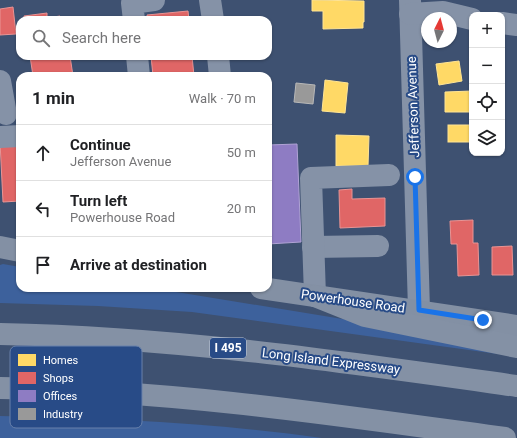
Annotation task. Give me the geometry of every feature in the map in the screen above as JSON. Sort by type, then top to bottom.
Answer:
[{"type":"highway","points":[[315,296],[365,316],[517,347]]},
{"type":"highway","name":"Long Island Expressway","points":[[0,334],[105,338],[180,343],[290,355],[517,386]]},
{"type":"highway","points":[[0,388],[10,388]]},
{"type":"highway","points":[[142,393],[186,397],[505,438]]},
{"type":"main road","points":[[0,247],[16,249]]},
{"type":"main road","name":"Powerhouse Road","points":[[272,290],[419,310],[517,326]]},
{"type":"street","points":[[134,16],[132,3],[154,0]]},
{"type":"street","points":[[210,0],[212,16]]},
{"type":"street","points":[[410,7],[443,12],[469,18]]},
{"type":"street","name":"Jefferson Avenue","points":[[410,7],[419,310]]},
{"type":"street","points":[[505,23],[517,25]]},
{"type":"street","points":[[137,60],[139,72]]},
{"type":"street","points":[[218,60],[220,72]]},
{"type":"street","points":[[0,81],[9,114]]},
{"type":"street","points":[[0,136],[16,136]]},
{"type":"street","points":[[315,296],[311,178],[390,175]]},
{"type":"street","points":[[313,247],[378,246]]},
{"type":"shaded area","points":[[3,264],[16,266],[16,292],[177,292],[367,323],[498,354],[192,312],[98,306],[0,303],[0,265]]},
{"type":"shaded area","points":[[0,416],[10,416],[10,428],[142,428],[142,421],[202,425],[322,438],[0,438]]},
{"type":"building: Homes","points":[[312,0],[364,1],[363,28],[323,29],[323,11],[312,11]]},
{"type":"building: Homes","points":[[459,61],[462,81],[439,85],[436,64]]},
{"type":"building: Homes","points":[[325,80],[348,83],[345,113],[322,111]]},
{"type":"building: Homes","points":[[469,91],[469,112],[445,112],[445,92]]},
{"type":"building: Homes","points":[[448,125],[469,125],[469,142],[448,142]]},
{"type":"building: Homes","points":[[336,135],[369,136],[368,166],[336,166]]},
{"type":"building: Shops","points":[[13,7],[16,34],[0,35],[0,9]]},
{"type":"building: Shops","points":[[188,11],[189,16],[147,16]]},
{"type":"building: Shops","points":[[47,13],[47,16],[24,16]]},
{"type":"building: Shops","points":[[31,60],[71,60],[72,72],[32,72]]},
{"type":"building: Shops","points":[[151,60],[192,60],[194,72],[153,72]]},
{"type":"building: Shops","points":[[16,141],[16,201],[3,202],[0,142]]},
{"type":"building: Shops","points":[[352,189],[352,199],[385,198],[385,226],[340,228],[339,190]]},
{"type":"building: Shops","points":[[473,220],[473,243],[478,243],[479,275],[458,276],[457,244],[451,244],[450,221]]},
{"type":"building: Shops","points":[[512,246],[513,275],[492,275],[492,247]]},
{"type":"building: Offices","points":[[297,144],[301,242],[272,244],[272,145]]},
{"type":"building: Industry","points":[[296,83],[315,85],[313,104],[294,102]]},
{"type":"route","points":[[415,177],[419,310],[483,320]]}]
